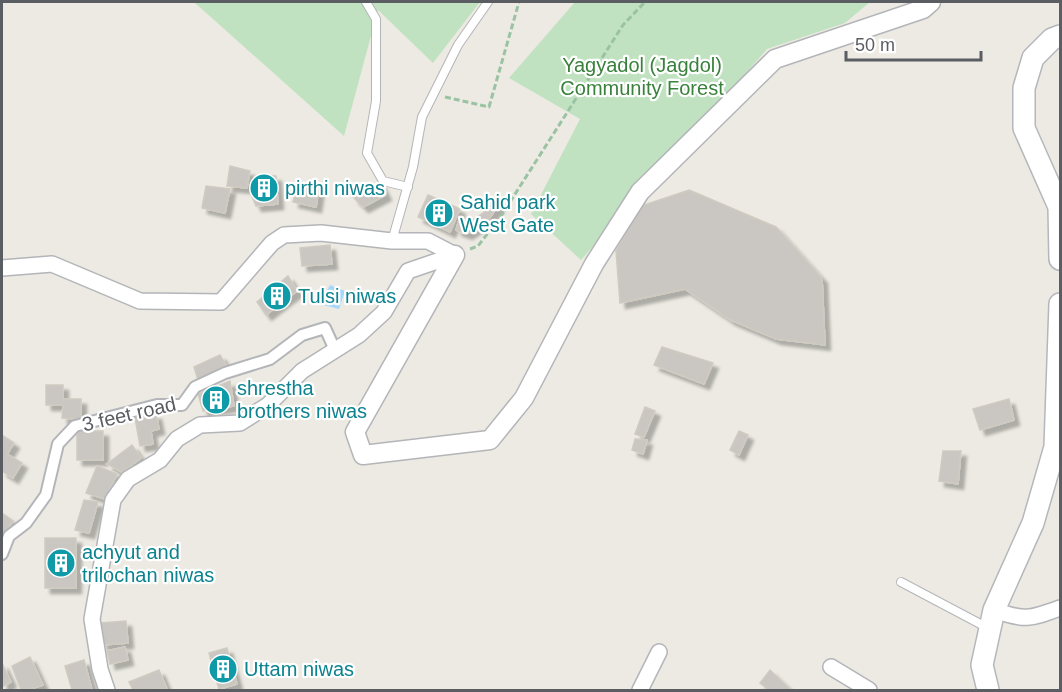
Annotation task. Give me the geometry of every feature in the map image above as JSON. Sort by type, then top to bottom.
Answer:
[{"type":"main road","points":[[1060,36],[1052,39],[1033,58],[1024,88],[1024,128],[1059,207],[1060,260]]},
{"type":"main road","points":[[988,690],[982,665],[991,619],[1033,523],[1055,447],[1060,304]]},
{"type":"street","points":[[455,255],[355,432],[363,455],[490,440],[524,398],[594,264],[640,192],[775,59],[923,9],[931,2]]},
{"type":"street","points":[[2,268],[52,264],[140,301],[221,302],[272,243],[284,235],[321,233],[392,242],[428,241],[455,255]]},
{"type":"street","points":[[107,690],[100,669],[92,619],[113,500],[128,479],[160,460],[177,439],[200,425],[240,423],[268,405],[302,370],[359,335],[384,312],[408,271],[455,255]]},
{"type":"street","name":"3 feet road","points":[[2,554],[9,536],[26,523],[46,495],[58,444],[75,426],[157,405],[182,405],[195,387],[225,373],[270,358],[302,335],[317,330],[325,328],[335,350]]},
{"type":"street","points":[[991,619],[1015,617],[1031,619],[1060,608]]},
{"type":"street","points":[[640,690],[659,652]]},
{"type":"street","points":[[831,668],[869,690]]},
{"type":"lane","points":[[366,2],[376,19],[376,100],[367,153],[383,181],[408,188]]},
{"type":"lane","points":[[392,242],[408,188],[422,117],[458,45],[488,2]]},
{"type":"lane","points":[[901,582],[991,619]]},
{"type":"path","points":[[428,105],[436,110],[443,96],[489,106],[519,2]]},
{"type":"path","points":[[455,255],[478,246],[501,216],[623,26],[645,2]]},
{"type":"green space","points":[[194,2],[480,2],[433,63],[378,10],[344,136]]},
{"type":"green space","name":"Yagyadol (Jagdol) Community Forest","points":[[575,2],[870,2],[845,23],[767,49],[581,260],[531,214],[580,119],[509,78]]},
{"type":"water","points":[[330,285],[345,291],[339,309],[320,304]]},
{"type":"building","points":[[230,166],[250,171],[247,188],[227,186]]},
{"type":"building","name":"pirthi niwas","points":[[259,175],[276,176],[278,204],[256,206],[251,194]]},
{"type":"building","points":[[380,183],[386,195],[363,207],[353,197]]},
{"type":"building","points":[[298,184],[319,187],[316,207],[293,202]]},
{"type":"building","points":[[206,186],[230,189],[225,213],[202,208]]},
{"type":"building","points":[[689,190],[776,227],[822,278],[825,345],[776,339],[731,320],[685,289],[620,303],[616,251],[641,206]]},
{"type":"building","name":"Sahid park West Gate","points":[[428,195],[460,209],[450,232],[418,217]]},
{"type":"building","points":[[495,197],[501,202],[488,220],[467,234],[456,230],[459,220],[468,223],[483,213]]},
{"type":"building","points":[[330,245],[332,264],[302,266],[300,248]]},
{"type":"building","name":"Tulsi niwas","points":[[288,276],[297,291],[266,315],[257,302]]},
{"type":"building","points":[[662,347],[713,363],[704,384],[654,365]]},
{"type":"building","points":[[220,355],[226,365],[198,380],[194,367]]},
{"type":"building","name":"shrestha brothers niwas","points":[[230,381],[234,406],[203,411],[198,394]]},
{"type":"building","points":[[46,385],[63,385],[63,399],[81,399],[81,419],[62,418],[63,405],[46,405]]},
{"type":"building","points":[[1009,399],[1014,420],[980,430],[973,409]]},
{"type":"building","points":[[645,407],[655,411],[644,437],[635,434]]},
{"type":"building","points":[[156,414],[159,429],[151,431],[153,444],[140,446],[135,418]]},
{"type":"building","points":[[77,431],[103,431],[103,460],[77,460]]},
{"type":"building","points":[[739,431],[748,435],[739,455],[730,450]]},
{"type":"building","points":[[2,435],[14,443],[7,454],[22,463],[13,478],[2,471]]},
{"type":"building","points":[[635,439],[647,440],[643,454],[632,450]]},
{"type":"building","points":[[132,445],[141,458],[122,472],[107,464]]},
{"type":"building","points":[[943,451],[961,451],[958,484],[939,481]]},
{"type":"building","points":[[97,466],[117,474],[105,499],[86,493]]},
{"type":"building","points":[[84,500],[98,502],[89,533],[75,530]]},
{"type":"building","points":[[2,513],[13,521],[2,538]]},
{"type":"building","name":"achyut and trilochan niwas","points":[[45,538],[76,538],[76,588],[45,588]]},
{"type":"building","points":[[126,621],[128,643],[102,645],[101,623]]},
{"type":"building","points":[[125,647],[128,660],[110,664],[107,651]]},
{"type":"building","name":"Uttam niwas","points":[[227,648],[237,684],[219,689],[209,653]]},
{"type":"building","points":[[30,657],[43,685],[21,690],[12,666]]},
{"type":"building","points":[[84,660],[92,690],[72,690],[65,666]]},
{"type":"building","points":[[2,663],[11,682],[2,687]]},
{"type":"building","points":[[159,670],[167,689],[133,690],[129,682]]},
{"type":"building","points":[[770,670],[791,690],[769,690],[760,683]]},
{"type":"place","name":"pirthi niwas","points":[[264,188]]},
{"type":"place","name":"Sahid park West Gate","points":[[439,213]]},
{"type":"place","name":"Tulsi niwas","points":[[277,296]]},
{"type":"place","name":"shrestha brothers niwas","points":[[216,400]]},
{"type":"place","name":"achyut and trilochan niwas","points":[[61,563]]},
{"type":"place","name":"Uttam niwas","points":[[223,669]]}]
